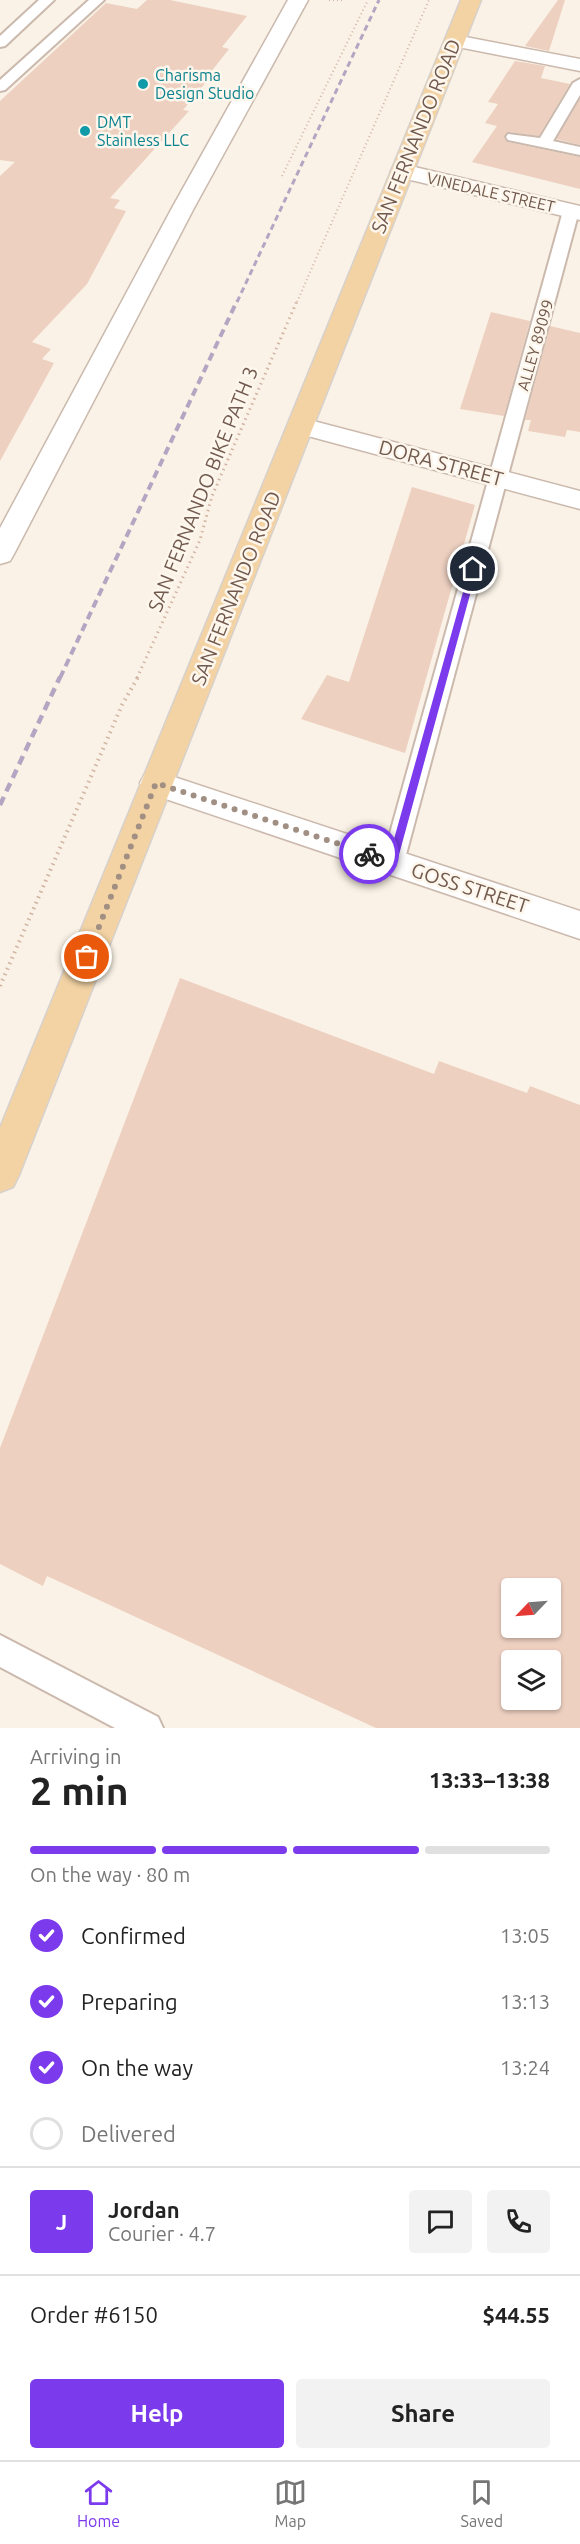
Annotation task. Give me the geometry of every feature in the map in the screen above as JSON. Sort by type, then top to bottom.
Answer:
[{"type":"main road","name":"SAN FERNANDO ROAD","points":[[0,1175],[156,783],[303,426],[339,326],[471,0]]},
{"type":"street","points":[[0,554],[183,208],[298,0],[292,0]]},
{"type":"street","points":[[455,41],[580,65]]},
{"type":"street","name":"VINEDALE STREET","points":[[402,171],[575,212]]},
{"type":"street","name":"DORA STREET","points":[[303,426],[580,500]]},
{"type":"street","name":"GOSS STREET","points":[[156,783],[580,925]]},
{"type":"lane","points":[[0,43],[47,0]]},
{"type":"lane","points":[[0,87],[97,0]]},
{"type":"lane","points":[[544,143],[580,83]]},
{"type":"lane","points":[[513,137],[580,151]]},
{"type":"lane","name":"ALLEY 89099","points":[[393,862],[496,478],[575,212]]},
{"type":"lane","points":[[0,1650],[147,1728]]},
{"type":"path","points":[[328,0],[342,0]]},
{"type":"path","points":[[282,176],[368,0]]},
{"type":"path","name":"SAN FERNANDO BIKE PATH 3","points":[[0,986],[122,705],[149,657],[200,540],[212,496],[429,0]]},
{"type":"building","points":[[147,0],[170,0],[247,16],[222,47],[229,49],[183,110],[189,111],[110,198],[120,200],[114,208],[126,211],[87,284],[32,342],[51,349],[42,359],[54,363],[0,461],[0,176],[15,162],[0,160],[0,101],[106,3],[137,9]]},
{"type":"building","points":[[558,0],[565,0],[549,51],[525,46]]},
{"type":"building","points":[[515,61],[545,66],[541,78],[570,84],[539,136],[508,132],[504,138],[508,142],[580,157],[580,189],[472,162],[497,126],[485,123],[498,104],[488,102]]},
{"type":"building","points":[[580,99],[580,145],[556,139]]},
{"type":"building","points":[[491,312],[530,321],[504,416],[460,409]]},
{"type":"building","points":[[550,326],[580,333],[580,432],[567,430],[565,437],[528,431],[531,420],[525,420]]},
{"type":"building","points":[[412,487],[475,505],[405,753],[301,719],[327,675],[349,682]]},
{"type":"building","points":[[180,978],[434,1074],[439,1061],[527,1093],[530,1086],[580,1105],[580,1728],[376,1728],[47,1576],[43,1586],[0,1564],[0,1448]]},
{"type":"railway","points":[[237,302],[379,0]]},
{"type":"railway","points":[[60,678],[237,301]]},
{"type":"railway","points":[[0,805],[60,677]]},
{"type":"way so far","points":[[87,957],[156,783],[369,854]]},
{"type":"place","name":"Charisma Design Studio","points":[[143,84]]},
{"type":"place","name":"DMT Stainless LLC","points":[[85,131]]},
{"type":"route","points":[[369,854],[393,862],[473,569]]}]
